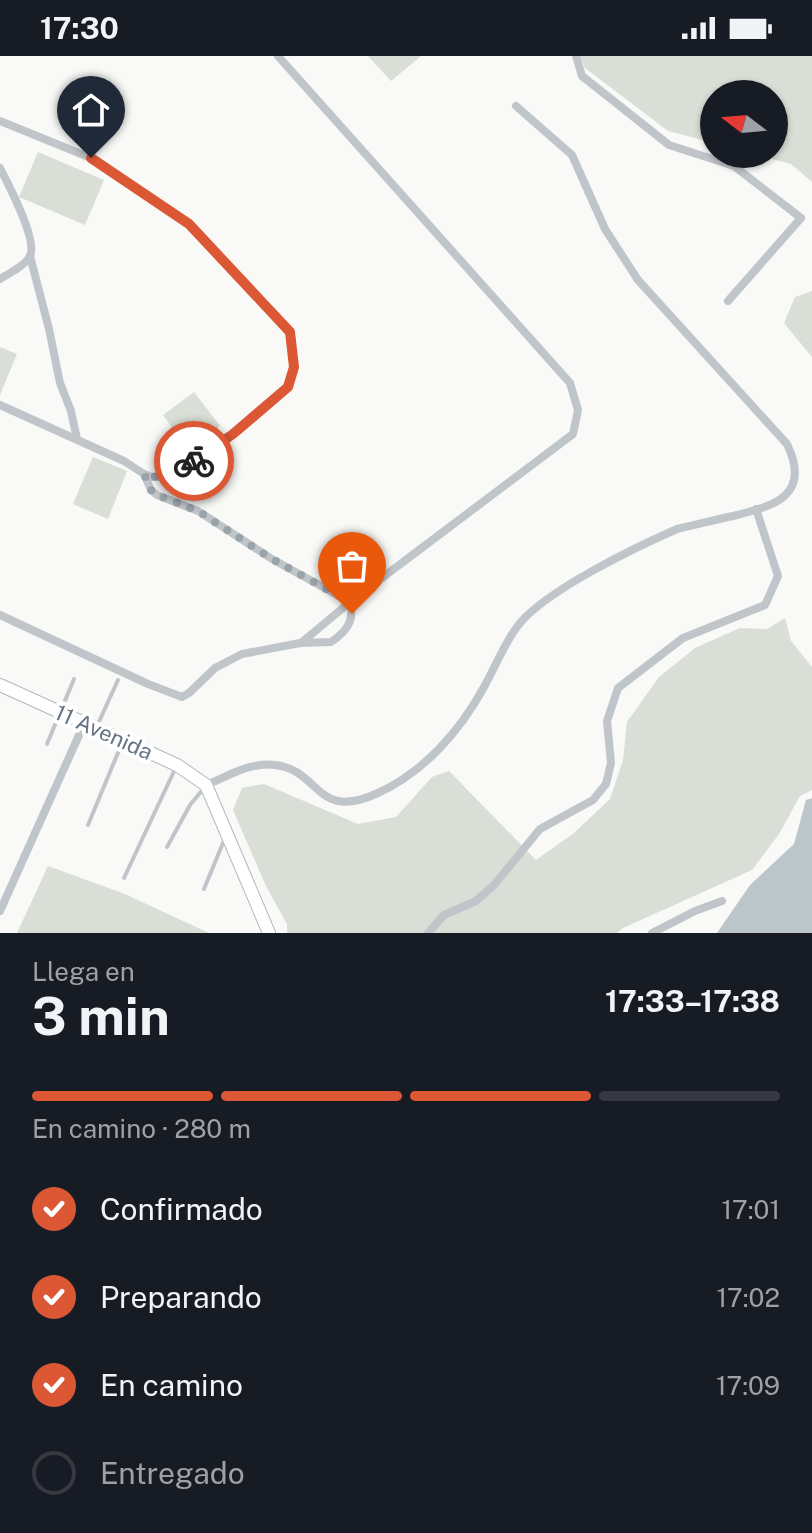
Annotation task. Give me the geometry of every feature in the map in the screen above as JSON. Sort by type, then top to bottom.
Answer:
[{"type":"street","points":[[278,56],[570,383],[578,410],[573,434],[300,643]]},
{"type":"street","points":[[576,56],[582,76],[669,145],[734,166],[801,218],[728,301]]},
{"type":"street","points":[[269,933],[206,785],[247,767],[269,764],[297,771],[319,793],[335,801],[352,802],[376,794],[414,772],[450,737],[483,689],[513,632],[533,609],[606,565],[677,529],[776,504],[792,490],[796,466],[787,444],[638,280],[605,229],[572,155],[516,106]]},
{"type":"street","points":[[0,121],[91,158],[189,224],[290,332],[294,367],[288,387],[233,434],[178,472],[165,477],[144,474],[124,461],[0,405]]},
{"type":"street","points":[[0,168],[23,212],[30,256],[60,383],[77,439]]},
{"type":"street","points":[[0,279],[30,256]]},
{"type":"street","points":[[144,474],[151,490],[157,495],[198,511],[272,559],[350,602]]},
{"type":"street","points":[[428,933],[444,915],[476,901],[494,885],[540,829],[593,800],[606,784],[611,763],[607,721],[618,688],[683,638],[765,605],[778,576],[756,509]]},
{"type":"street","points":[[0,615],[182,697],[215,668],[242,654],[300,643],[321,644],[338,637],[350,623],[350,602]]},
{"type":"street","name":"11 Avenida","points":[[0,685],[177,765],[206,785]]},
{"type":"street","points":[[0,911],[90,727]]},
{"type":"street","points":[[652,933],[722,901]]},
{"type":"lane","points":[[47,744],[74,679]]},
{"type":"lane","points":[[90,727],[118,680]]},
{"type":"lane","points":[[88,825],[123,741]]},
{"type":"lane","points":[[124,878],[177,765]]},
{"type":"lane","points":[[167,847],[190,805],[206,785]]},
{"type":"lane","points":[[204,889],[226,836]]},
{"type":"shaded area","points":[[368,56],[421,56],[391,81]]},
{"type":"shaded area","points":[[580,56],[812,56],[812,182],[788,163],[788,80],[700,80],[700,139],[668,131],[585,68]]},
{"type":"shaded area","points":[[38,152],[104,180],[85,225],[19,197]]},
{"type":"shaded area","points":[[812,291],[812,357],[784,323],[795,297]]},
{"type":"shaded area","points":[[0,347],[17,354],[0,395]]},
{"type":"shaded area","points":[[194,392],[220,426],[188,450],[163,415]]},
{"type":"shaded area","points":[[93,457],[127,471],[108,519],[73,504]]},
{"type":"shaded area","points":[[785,618],[791,641],[812,667],[812,790],[800,796],[779,834],[752,870],[617,933],[287,933],[287,924],[266,886],[233,810],[242,788],[264,784],[358,824],[396,817],[432,777],[449,771],[536,860],[574,833],[610,799],[623,760],[627,722],[659,677],[695,648],[740,628],[767,629]]},
{"type":"shaded area","points":[[812,798],[812,933],[717,933],[750,885],[794,844],[806,800]]},
{"type":"shaded area","points":[[48,866],[125,894],[209,933],[17,933]]},
{"type":"way so far","points":[[194,461],[165,477],[144,474],[146,482],[157,495],[198,511],[272,559],[350,602],[352,614]]},
{"type":"route","points":[[91,158],[189,224],[290,332],[294,367],[288,387],[233,434],[194,461]]}]
